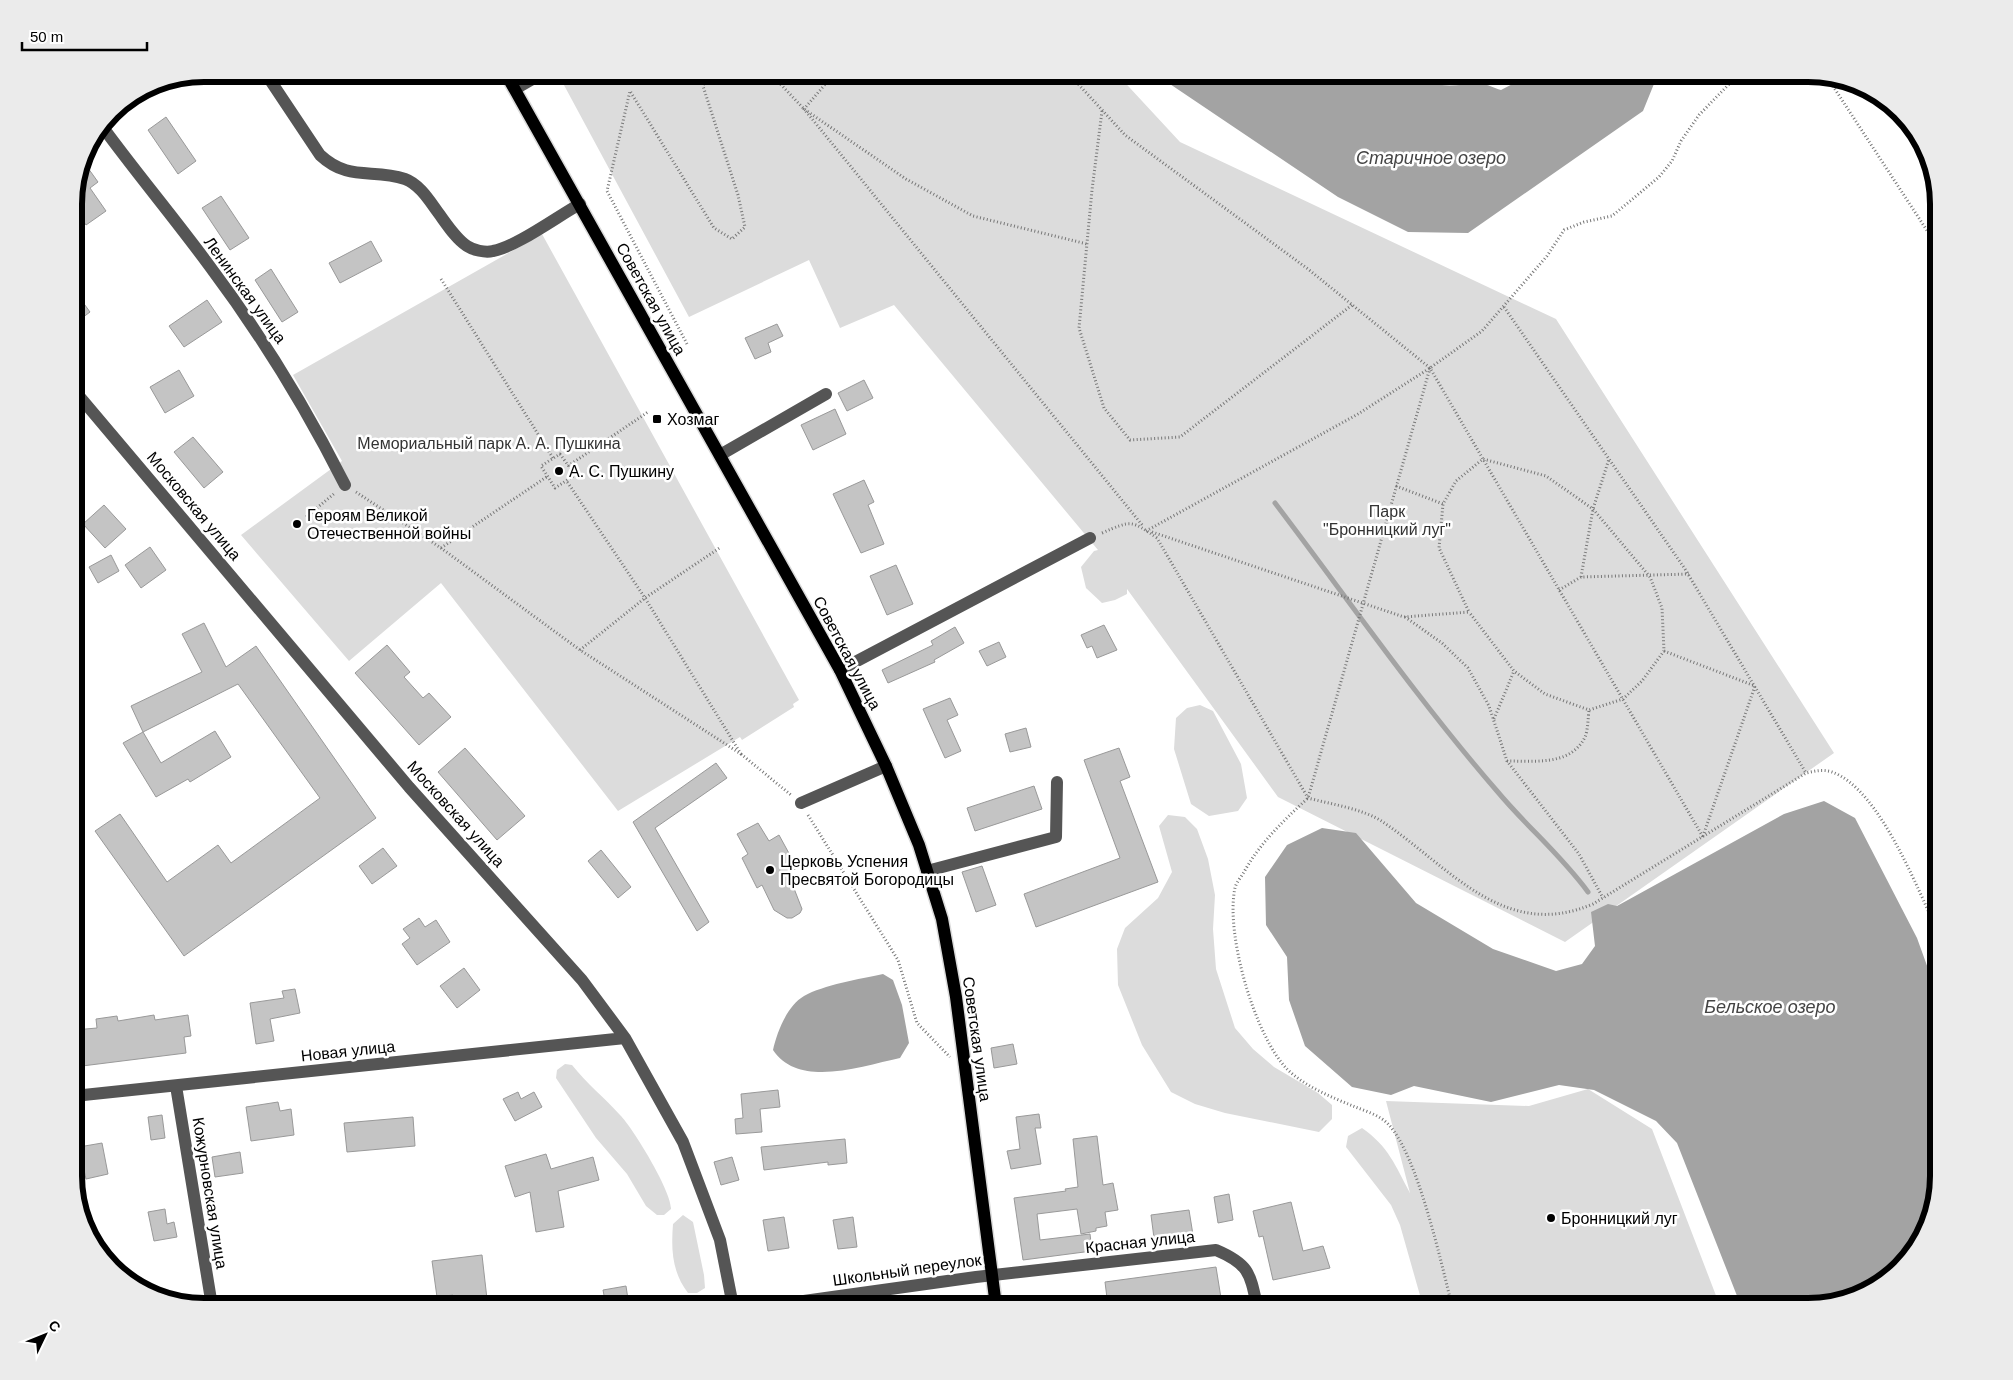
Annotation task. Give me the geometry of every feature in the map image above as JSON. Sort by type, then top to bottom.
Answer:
[{"type":"main road","name":"Советская улица","points":[[511,82],[840,670],[886,766],[919,845],[942,919],[956,997],[995,1298]]},
{"type":"street","points":[[271,82],[320,155],[331,165],[343,171],[407,179],[427,198],[453,233],[467,246],[476,250],[492,252],[507,246],[580,204]]},
{"type":"street","points":[[515,89],[527,82]]},
{"type":"street","name":"Ленинская улица","points":[[107,132],[211,268],[271,354],[319,434],[345,484]]},
{"type":"street","points":[[720,455],[826,394]]},
{"type":"street","name":"Московская улица","points":[[83,401],[409,787],[582,980],[625,1038],[683,1142],[720,1240],[732,1298]]},
{"type":"street","points":[[840,670],[1090,538]]},
{"type":"street","points":[[801,803],[886,766]]},
{"type":"street","points":[[927,871],[1056,837],[1057,782]]},
{"type":"street","name":"Новая улица","points":[[83,1095],[625,1038]]},
{"type":"street","name":"Кожурновская улица","points":[[176,1086],[211,1298]]},
{"type":"street","name":"Красная улица","points":[[992,1275],[1216,1250],[1234,1258],[1250,1275],[1255,1298]]},
{"type":"street","name":"Школьный переулок","points":[[826,1298],[992,1275]]},
{"type":"path","points":[[687,344],[607,192],[630,91],[714,228],[732,239],[745,227],[738,195],[703,86],[704,82]]},
{"type":"path","points":[[779,82],[804,109],[1146,531],[1364,602],[1404,617],[1442,643],[1468,668],[1489,706],[1507,761],[1579,854],[1603,898]]},
{"type":"path","points":[[804,109],[827,82]]},
{"type":"path","points":[[1076,82],[1125,135],[1308,268],[1430,368],[1703,837]]},
{"type":"path","points":[[1146,531],[1358,414],[1430,368],[1482,331],[1547,256],[1564,230],[1584,222],[1612,216],[1659,177],[1672,162],[1681,142],[1699,115],[1731,82]]},
{"type":"path","points":[[1833,86],[1930,235]]},
{"type":"path","points":[[804,109],[906,179],[973,216],[1087,244]]},
{"type":"path","points":[[1102,110],[1080,328],[1104,408],[1130,440],[1180,437],[1352,305]]},
{"type":"path","points":[[441,279],[553,458]]},
{"type":"path","points":[[1504,307],[1688,574],[1806,773]]},
{"type":"path","points":[[1430,368],[1308,798],[1257,849],[1235,887],[1234,922],[1254,1015],[1269,1046],[1288,1070],[1322,1092],[1374,1114],[1388,1124],[1398,1138],[1416,1177],[1450,1298]]},
{"type":"path","points":[[568,466],[648,412]]},
{"type":"path","points":[[560,454],[574,475],[556,488],[541,466],[553,458],[560,454]]},
{"type":"path","points":[[1483,459],[1546,476],[1593,509],[1650,577],[1662,608],[1664,651],[1642,681],[1622,699],[1589,710],[1545,694],[1514,671],[1469,612],[1439,548],[1443,504],[1456,481],[1483,459]]},
{"type":"path","points":[[1581,577],[1593,509],[1609,459]]},
{"type":"path","points":[[441,548],[548,476]]},
{"type":"path","points":[[566,480],[645,598],[741,754]]},
{"type":"path","points":[[306,517],[345,484],[441,548],[580,650],[741,754],[801,803],[898,960],[917,1023],[950,1058]]},
{"type":"path","points":[[1396,486],[1443,504]]},
{"type":"path","points":[[1090,538],[1126,523],[1137,524],[1157,538],[1308,798],[1348,808],[1382,821],[1464,884],[1502,907],[1527,913],[1545,914],[1578,911],[1603,898],[1806,773],[1818,770],[1831,771],[1846,779],[1865,794],[1890,834],[1930,916]]},
{"type":"path","points":[[580,650],[645,598],[722,547]]},
{"type":"path","points":[[1559,590],[1581,577],[1650,577],[1688,574]]},
{"type":"path","points":[[1404,617],[1469,612]]},
{"type":"path","points":[[1664,651],[1754,686]]},
{"type":"path","points":[[1494,720],[1514,671]]},
{"type":"path","points":[[1703,837],[1754,686]]},
{"type":"path","points":[[1507,761],[1546,760],[1571,755],[1585,737],[1589,710]]},
{"type":"green space","name":"Парк \"Бронницкий луг\"","points":[[562,82],[1124,82],[1180,142],[1556,319],[1834,753],[1565,942],[1278,797],[1127,589],[1127,594],[1115,600],[1102,603],[1086,588],[1081,567],[1094,551],[1098,550],[894,305],[840,328],[809,260],[689,317]]},
{"type":"green space","name":"Мемориальный парк А. А. Пушкина","points":[[542,234],[799,700],[793,704],[794,707],[742,740],[740,737],[618,811],[441,583],[349,661],[241,535],[342,461],[293,375]]},
{"type":"green space","points":[[1200,705],[1213,711],[1241,764],[1247,798],[1238,811],[1209,816],[1191,804],[1174,749],[1176,718],[1187,708]]},
{"type":"green space","points":[[1168,815],[1185,817],[1197,829],[1208,859],[1215,895],[1213,929],[1216,969],[1235,1028],[1253,1049],[1274,1067],[1318,1093],[1332,1105],[1332,1119],[1319,1132],[1225,1113],[1195,1104],[1171,1092],[1142,1045],[1118,985],[1117,949],[1125,928],[1158,898],[1172,872],[1159,826]]},
{"type":"green space","points":[[565,1064],[572,1065],[620,1115],[634,1133],[659,1175],[670,1201],[671,1209],[664,1215],[657,1215],[646,1206],[627,1174],[596,1138],[556,1078],[557,1070]]},
{"type":"green space","name":"Бронницкий луг","points":[[1588,1089],[1652,1129],[1717,1298],[1421,1298],[1400,1225],[1391,1205],[1346,1147],[1348,1136],[1362,1128],[1379,1142],[1395,1165],[1410,1193],[1386,1101],[1529,1106]]},
{"type":"green space","points":[[683,1215],[693,1222],[704,1275],[705,1288],[697,1293],[688,1293],[679,1277],[674,1260],[672,1243],[673,1224]]},
{"type":"water","name":"Старичное озеро","points":[[1167,82],[1432,82],[1441,85],[1483,84],[1501,90],[1516,82],[1655,82],[1643,111],[1468,233],[1408,232],[1338,197]]},
{"type":"water","name":"Бельское озеро","points":[[1824,801],[1855,818],[1917,938],[1930,974],[1930,1176],[1926,1207],[1918,1230],[1910,1244],[1889,1267],[1863,1285],[1833,1295],[1809,1298],[1738,1298],[1677,1143],[1656,1121],[1594,1090],[1559,1085],[1491,1102],[1414,1086],[1391,1095],[1352,1087],[1305,1046],[1289,1000],[1287,957],[1266,925],[1265,877],[1287,845],[1322,828],[1356,833],[1416,903],[1493,949],[1556,971],[1582,964],[1595,946],[1591,912],[1608,904],[1617,906],[1784,814]]},
{"type":"water","points":[[883,974],[893,980],[902,1005],[909,1043],[900,1058],[832,1072],[815,1072],[798,1069],[784,1062],[773,1050],[780,1028],[798,1000],[812,992],[831,986]]},
{"type":"building","points":[[166,117],[196,161],[178,174],[148,130]]},
{"type":"building","points":[[88,169],[98,182],[90,188],[106,211],[86,225],[83,221],[83,196]]},
{"type":"building","points":[[221,196],[249,238],[230,250],[202,208]]},
{"type":"building","points":[[371,241],[382,261],[340,283],[329,263]]},
{"type":"building","points":[[271,269],[298,312],[282,322],[255,280]]},
{"type":"building","points":[[207,300],[222,322],[184,347],[169,326]]},
{"type":"building","points":[[83,302],[90,312],[83,317]]},
{"type":"building","points":[[777,324],[783,336],[768,343],[771,352],[755,359],[745,338]]},
{"type":"building","points":[[179,370],[194,396],[165,413],[150,387]]},
{"type":"building","points":[[864,380],[873,398],[847,411],[838,393]]},
{"type":"building","points":[[835,409],[846,434],[813,450],[801,425]]},
{"type":"building","points":[[193,437],[223,472],[204,488],[174,452]]},
{"type":"building","points":[[864,480],[874,502],[868,505],[884,544],[861,553],[833,494]]},
{"type":"building","points":[[104,505],[126,529],[105,548],[83,524]]},
{"type":"building","points":[[150,547],[166,570],[141,588],[125,565]]},
{"type":"building","points":[[111,555],[119,571],[98,583],[89,567]]},
{"type":"building","points":[[896,565],[913,604],[887,615],[870,576]]},
{"type":"building","points":[[204,623],[226,667],[256,646],[376,818],[184,956],[95,831],[120,814],[167,882],[218,845],[231,863],[320,798],[238,684],[143,732],[131,706],[202,672],[182,634]]},
{"type":"building","points":[[1104,625],[1117,650],[1097,658],[1092,646],[1087,648],[1081,635]]},
{"type":"building","points":[[955,627],[964,643],[934,660],[935,662],[888,683],[882,670],[933,645],[931,641]]},
{"type":"building","points":[[999,642],[1006,657],[987,666],[979,651]]},
{"type":"building","points":[[387,645],[410,672],[404,677],[423,698],[429,693],[451,717],[419,745],[355,673]]},
{"type":"building","points":[[950,698],[958,715],[947,720],[961,751],[945,758],[923,709]]},
{"type":"building","points":[[1026,728],[1031,747],[1010,752],[1005,734]]},
{"type":"building","points":[[215,731],[231,757],[190,782],[188,779],[156,797],[123,743],[143,732],[161,763]]},
{"type":"building","points":[[465,748],[525,816],[497,840],[438,772]]},
{"type":"building","points":[[1119,748],[1130,777],[1120,781],[1158,882],[1036,927],[1024,894],[1120,858],[1084,760]]},
{"type":"building","points":[[716,763],[727,778],[655,828],[709,922],[697,931],[633,822]]},
{"type":"building","points":[[1034,786],[1042,809],[975,831],[967,808]]},
{"type":"building","name":"Церковь Успения Пресвятой Богородицы","points":[[758,823],[769,841],[779,835],[797,868],[788,873],[802,909],[800,913],[792,918],[787,918],[774,910],[762,885],[757,888],[742,858],[748,854],[737,834]]},
{"type":"building","points":[[383,848],[397,866],[372,884],[359,866]]},
{"type":"building","points":[[601,850],[631,887],[618,898],[588,861]]},
{"type":"building","points":[[982,866],[996,905],[976,912],[962,872]]},
{"type":"building","points":[[419,918],[425,927],[436,920],[450,942],[417,965],[402,944],[410,938],[403,929]]},
{"type":"building","points":[[464,968],[480,990],[457,1008],[440,986]]},
{"type":"building","points":[[295,989],[300,1013],[270,1019],[274,1041],[256,1044],[250,1003],[284,998],[282,991]]},
{"type":"building","points":[[154,1015],[155,1020],[188,1015],[191,1036],[184,1037],[186,1053],[83,1066],[83,1029],[97,1028],[96,1019],[117,1016],[118,1021]]},
{"type":"building","points":[[1013,1044],[1017,1064],[994,1068],[991,1048]]},
{"type":"building","points":[[778,1090],[780,1107],[760,1109],[762,1132],[736,1134],[735,1119],[743,1118],[741,1094]]},
{"type":"building","points":[[518,1092],[521,1099],[534,1092],[542,1107],[515,1121],[503,1099]]},
{"type":"building","points":[[278,1102],[280,1111],[291,1109],[294,1135],[251,1141],[246,1107]]},
{"type":"building","points":[[1039,1114],[1041,1128],[1035,1128],[1041,1164],[1011,1169],[1007,1151],[1020,1149],[1016,1117]]},
{"type":"building","points":[[162,1115],[165,1138],[151,1140],[148,1117]]},
{"type":"building","points":[[413,1117],[415,1146],[347,1152],[344,1123]]},
{"type":"building","points":[[1097,1136],[1103,1185],[1113,1183],[1118,1210],[1105,1212],[1107,1226],[1096,1228],[1096,1231],[1081,1234],[1077,1209],[1037,1214],[1040,1240],[1090,1234],[1092,1251],[1023,1260],[1014,1198],[1066,1191],[1065,1189],[1078,1187],[1073,1139]]},
{"type":"building","points":[[845,1139],[847,1163],[828,1165],[828,1162],[764,1170],[761,1147]]},
{"type":"building","points":[[102,1143],[108,1174],[86,1179],[83,1165],[83,1146]]},
{"type":"building","points":[[240,1152],[243,1173],[215,1177],[212,1157]]},
{"type":"building","points":[[546,1154],[551,1169],[593,1157],[599,1180],[558,1191],[564,1227],[536,1232],[530,1192],[515,1197],[505,1166]]},
{"type":"building","points":[[732,1157],[739,1180],[721,1185],[714,1162]]},
{"type":"building","points":[[1229,1194],[1233,1220],[1218,1223],[1214,1197]]},
{"type":"building","points":[[1291,1202],[1303,1251],[1323,1246],[1330,1268],[1273,1280],[1263,1236],[1259,1237],[1253,1211]]},
{"type":"building","points":[[165,1209],[167,1224],[174,1222],[177,1237],[154,1241],[148,1212]]},
{"type":"building","points":[[1189,1210],[1194,1241],[1176,1244],[1174,1235],[1154,1238],[1151,1215]]},
{"type":"building","points":[[784,1217],[789,1248],[768,1251],[763,1220]]},
{"type":"building","points":[[853,1217],[857,1247],[838,1249],[833,1220]]},
{"type":"building","points":[[482,1255],[487,1298],[453,1298],[453,1295],[437,1297],[432,1261]]},
{"type":"building","points":[[1216,1267],[1221,1298],[1107,1298],[1105,1282]]},
{"type":"building","points":[[626,1286],[628,1298],[604,1298],[603,1290]]},
{"type":"waterway","points":[[1275,503],[1439,721],[1508,804],[1566,865],[1588,892]]},
{"type":"place","name":"Хозмаг","points":[[657,419]]},
{"type":"place","name":"А. С. Пушкину","points":[[559,471]]},
{"type":"place","name":"Героям Великой Отечественной войны","points":[[297,524]]},
{"type":"place","name":"Церковь Успения Пресвятой Богородицы","points":[[770,870]]},
{"type":"place","name":"Бронницкий луг","points":[[1551,1218]]}]
